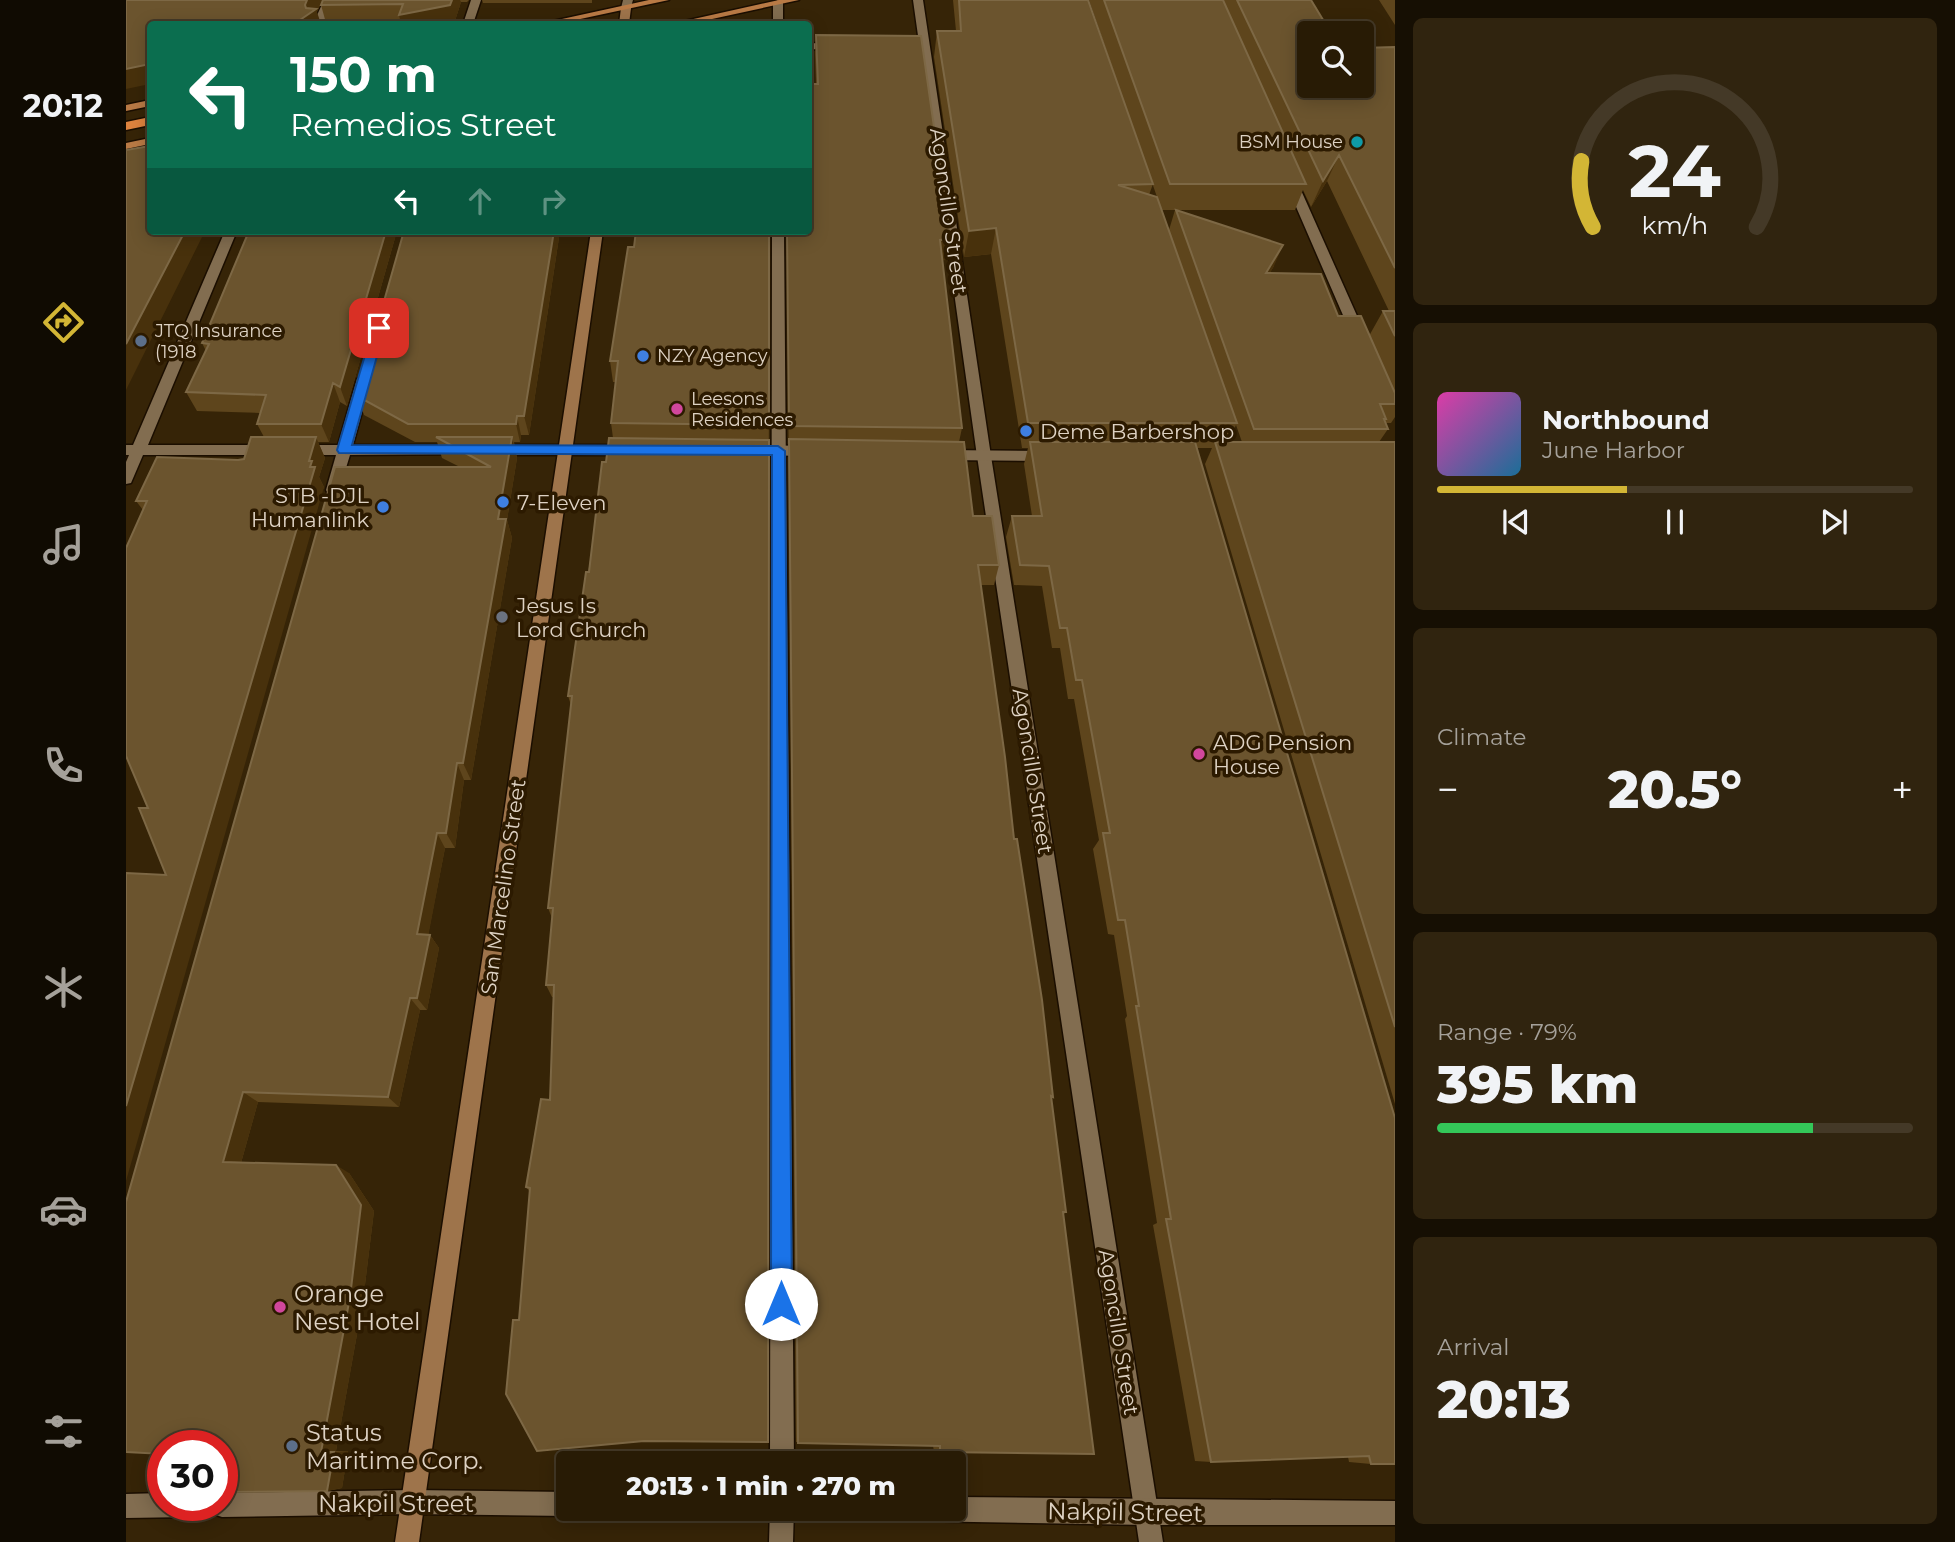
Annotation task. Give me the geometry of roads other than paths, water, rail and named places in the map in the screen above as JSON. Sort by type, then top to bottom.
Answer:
[{"type":"highway","points":[[126,126],[147,122]]},
{"type":"main road","points":[[556,21],[627,4],[664,0]]},
{"type":"main road","points":[[691,21],[794,0]]},
{"type":"main road","points":[[126,108],[147,104]]},
{"type":"main road","points":[[126,146],[147,142]]},
{"type":"main road","name":"San Marcelino Street","points":[[407,1542],[596,235]]},
{"type":"street","points":[[319,21],[329,0]]},
{"type":"street","points":[[469,21],[476,0]]},
{"type":"street","name":"Agoncillo Street","points":[[918,0],[920,48],[1151,1542]]},
{"type":"street","points":[[778,3],[778,21]]},
{"type":"street","points":[[812,46],[846,47]]},
{"type":"street","points":[[1283,165],[1362,342]]},
{"type":"street","points":[[126,479],[132,450],[229,235]]},
{"type":"street","points":[[778,235],[782,1451]]},
{"type":"street","points":[[329,504],[370,360]]},
{"type":"street","points":[[132,450],[645,450]]},
{"type":"street","points":[[738,450],[833,452]]},
{"type":"street","points":[[929,454],[1068,456]]},
{"type":"street","name":"Nakpil Street","points":[[238,1504],[556,1504]]},
{"type":"street","points":[[126,1506],[147,1506]]},
{"type":"street","name":"Nakpil Street","points":[[966,1510],[1395,1513]]},
{"type":"street","points":[[781,1542],[782,1521]]},
{"type":"place","name":"BSM House","points":[[1357,142]]},
{"type":"place","name":"JTQ Insurance (1918","points":[[141,341]]},
{"type":"place","name":"NZY Agency","points":[[643,356]]},
{"type":"place","name":"Leesons Residences","points":[[677,409]]},
{"type":"place","name":"Deme Barbershop","points":[[1026,431]]},
{"type":"place","name":"7-Eleven","points":[[503,502]]},
{"type":"place","name":"STB -DJL Humanlink","points":[[383,507]]},
{"type":"place","name":"Jesus Is Lord Church","points":[[502,617]]},
{"type":"place","name":"ADG Pension House","points":[[1199,754]]},
{"type":"place","name":"Orange Nest Hotel","points":[[280,1307]]},
{"type":"place","name":"Status Maritime Corp.","points":[[292,1446]]}]
